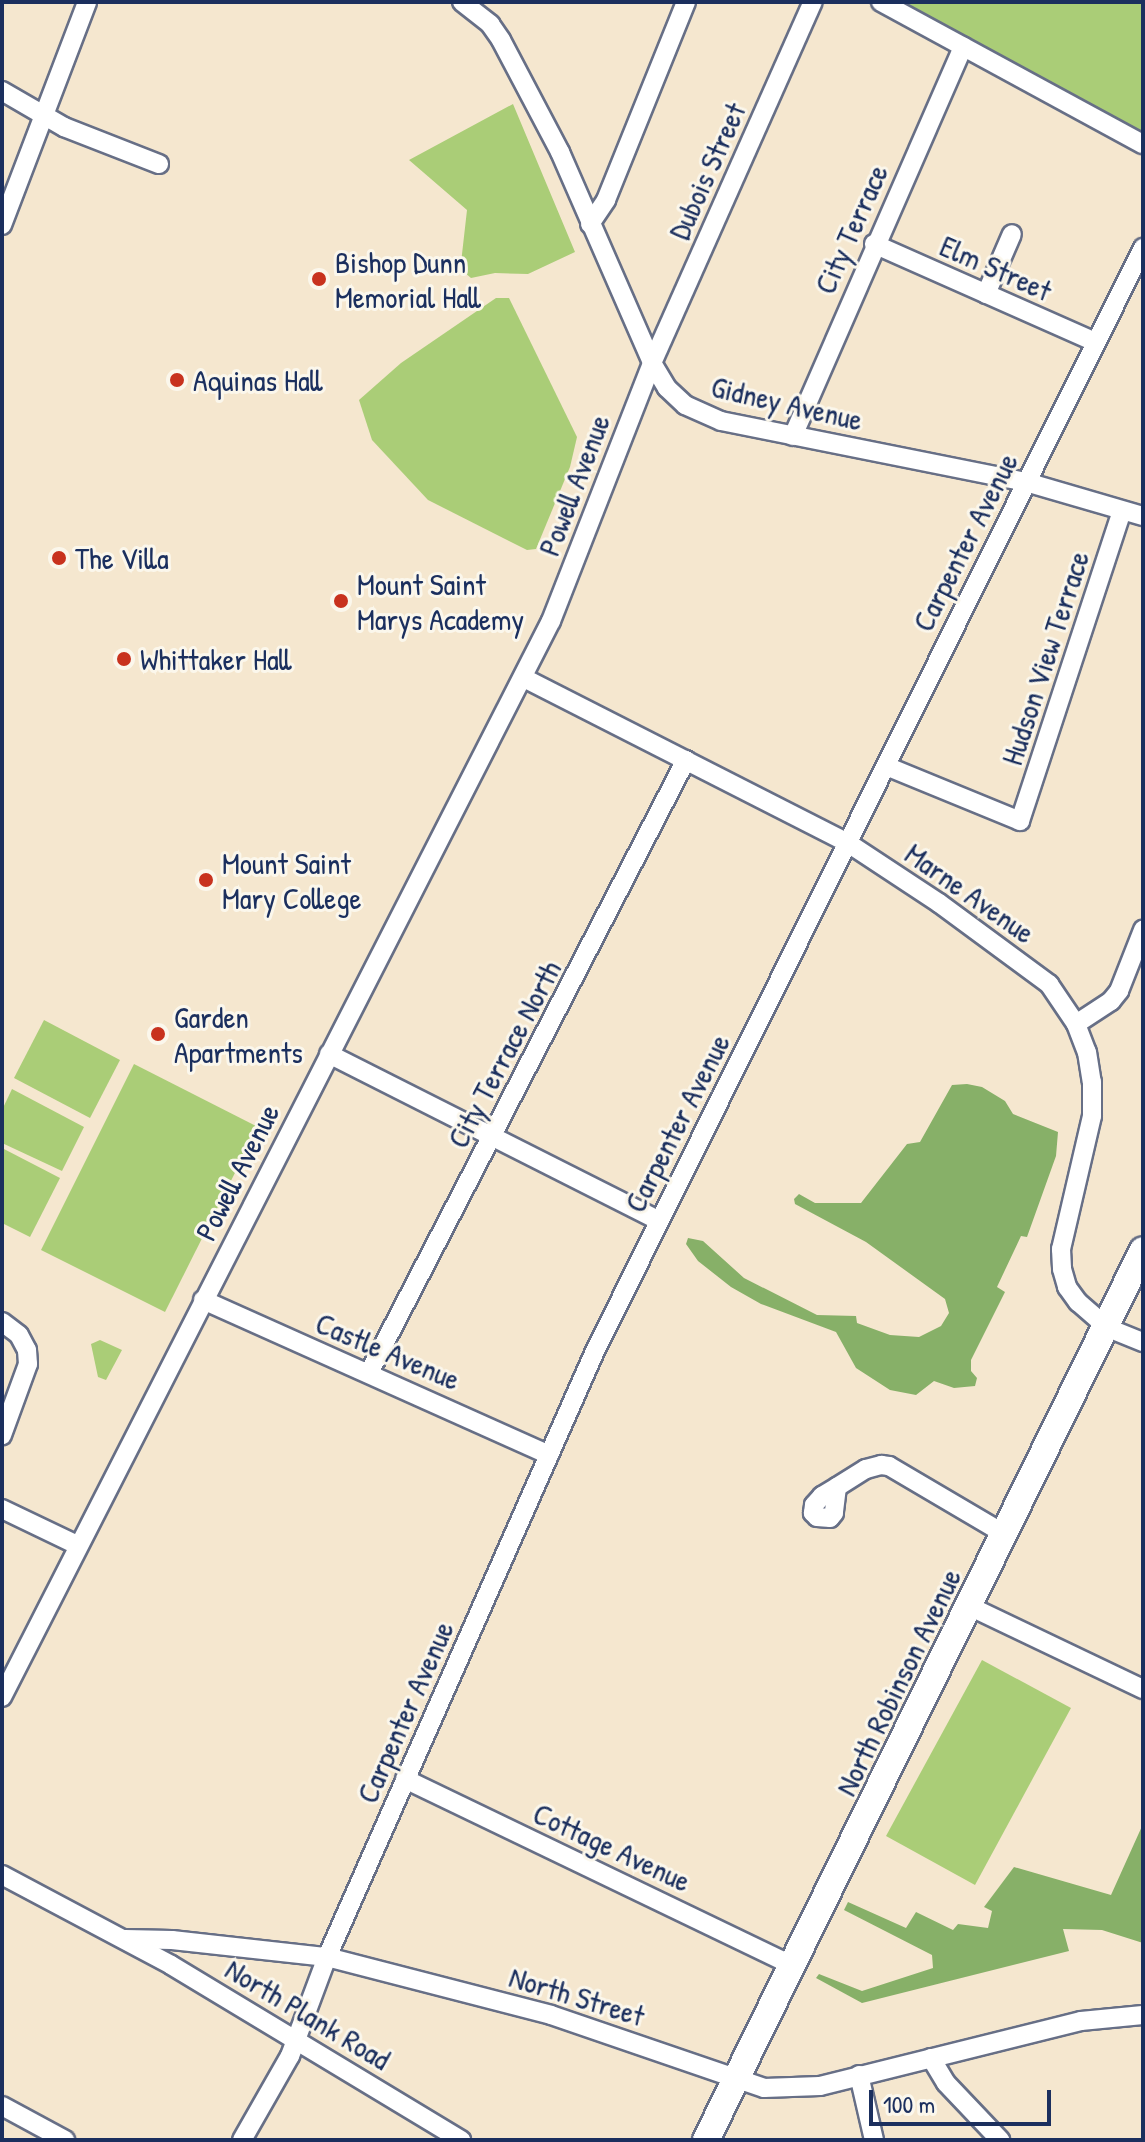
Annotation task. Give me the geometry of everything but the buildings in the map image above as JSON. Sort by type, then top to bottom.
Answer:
[{"type":"highway","name":"North Robinson Avenue","points":[[706,2140],[1108,1328],[1143,1250]]},
{"type":"street","points":[[2,225],[87,2]]},
{"type":"street","name":"Gidney Avenue","points":[[462,2],[490,24],[501,40],[560,152],[652,363],[667,388],[700,415],[1026,482],[1143,516]]},
{"type":"street","points":[[590,224],[606,200],[686,2]]},
{"type":"street","name":"Dubois Street","points":[[652,363],[813,2]]},
{"type":"street","points":[[881,2],[1143,144]]},
{"type":"street","name":"City Terrace","points":[[793,436],[874,244],[963,46]]},
{"type":"street","points":[[2,91],[64,127],[159,164]]},
{"type":"street","points":[[986,294],[1012,234]]},
{"type":"street","name":"Elm Street","points":[[874,244],[1095,342]]},
{"type":"street","name":"Carpenter Avenue","points":[[242,2140],[296,2040],[327,1957],[405,1779],[549,1455],[659,1221],[1143,248]]},
{"type":"street","name":"Powell Avenue","points":[[2,1697],[77,1545],[524,678],[551,621],[652,363]]},
{"type":"street","name":"Hudson View Terrace","points":[[886,766],[1020,821],[1122,511]]},
{"type":"street","name":"Marne Avenue","points":[[524,678],[848,843],[1049,984],[1076,1024],[1087,1052],[1092,1082],[1092,1116],[1061,1249],[1062,1269],[1067,1287],[1078,1302],[1108,1328],[1143,1342]]},
{"type":"street","name":"City Terrace North","points":[[369,1373],[686,760]]},
{"type":"street","points":[[1076,1024],[1111,1001],[1119,991],[1143,930]]},
{"type":"street","points":[[329,1054],[659,1221]]},
{"type":"street","name":"Castle Avenue","points":[[203,1300],[549,1455]]},
{"type":"street","points":[[2,1322],[19,1335],[27,1350],[28,1364],[2,1435]]},
{"type":"street","points":[[837,1487],[866,1469],[889,1466],[1006,1535]]},
{"type":"street","points":[[2,1509],[77,1545]]},
{"type":"street","points":[[971,1607],[1143,1689]]},
{"type":"street","name":"Cottage Avenue","points":[[405,1779],[794,1966]]},
{"type":"street","name":"North Street","points":[[2,1875],[125,1939],[188,1942],[327,1957],[551,2015],[635,2042],[736,2081],[764,2088],[793,2089],[1081,2021],[1143,2015]]},
{"type":"street","name":"North Plank Road","points":[[125,1939],[461,2140]]},
{"type":"street","points":[[171,1965],[185,1952],[188,1942]]},
{"type":"street","points":[[931,2058],[946,2083],[1000,2140]]},
{"type":"street","points":[[859,2075],[874,2140]]},
{"type":"street","points":[[2,2106],[65,2140]]},
{"type":"green space","points":[[898,2],[1143,2],[1143,134]]},
{"type":"green space","points":[[513,104],[575,252],[528,274],[495,273],[471,278],[464,272],[461,263],[467,210],[409,160]]},
{"type":"green space","points":[[496,298],[509,298],[577,437],[570,467],[536,549],[527,550],[428,500],[372,440],[359,400],[401,363]]},
{"type":"green space","points":[[44,1020],[120,1060],[90,1118],[14,1078]]},
{"type":"green space","points":[[134,1064],[258,1127],[165,1312],[41,1250]]},
{"type":"green space","points":[[952,1085],[982,1087],[1005,1101],[1013,1114],[1058,1132],[1056,1156],[1027,1237],[1021,1236],[997,1287],[1005,1292],[971,1360],[971,1371],[977,1378],[975,1386],[954,1388],[934,1381],[916,1395],[890,1390],[856,1368],[836,1332],[761,1304],[731,1287],[698,1261],[686,1244],[688,1238],[703,1241],[744,1278],[817,1315],[856,1316],[857,1323],[890,1335],[919,1337],[941,1326],[949,1313],[945,1299],[866,1242],[795,1204],[794,1199],[799,1194],[815,1203],[861,1203],[907,1144],[920,1142]]},
{"type":"green space","points":[[12,1089],[84,1127],[62,1171],[2,1143],[2,1110]]},
{"type":"green space","points":[[2,1148],[60,1178],[30,1237],[2,1223]]},
{"type":"green space","points":[[100,1340],[122,1350],[106,1380],[98,1377],[91,1344]]},
{"type":"green space","points":[[982,1660],[1071,1708],[975,1885],[886,1836]]},
{"type":"green space","points":[[1143,1824],[1143,1943],[1102,1930],[1063,1929],[1069,1951],[862,2003],[816,1978],[819,1974],[862,1991],[933,1968],[932,1955],[844,1910],[848,1902],[906,1928],[916,1912],[953,1930],[958,1924],[988,1928],[992,1911],[984,1907],[1014,1867],[1111,1895]]},
{"type":"place","name":"Bishop Dunn Memorial Hall","points":[[319,279]]},
{"type":"place","name":"Aquinas Hall","points":[[177,380]]},
{"type":"place","name":"The Villa","points":[[59,558]]},
{"type":"place","name":"Mount Saint Marys Academy","points":[[341,601]]},
{"type":"place","name":"Whittaker Hall","points":[[124,659]]},
{"type":"place","name":"Mount Saint Mary College","points":[[206,880]]},
{"type":"place","name":"Garden Apartments","points":[[158,1034]]}]
